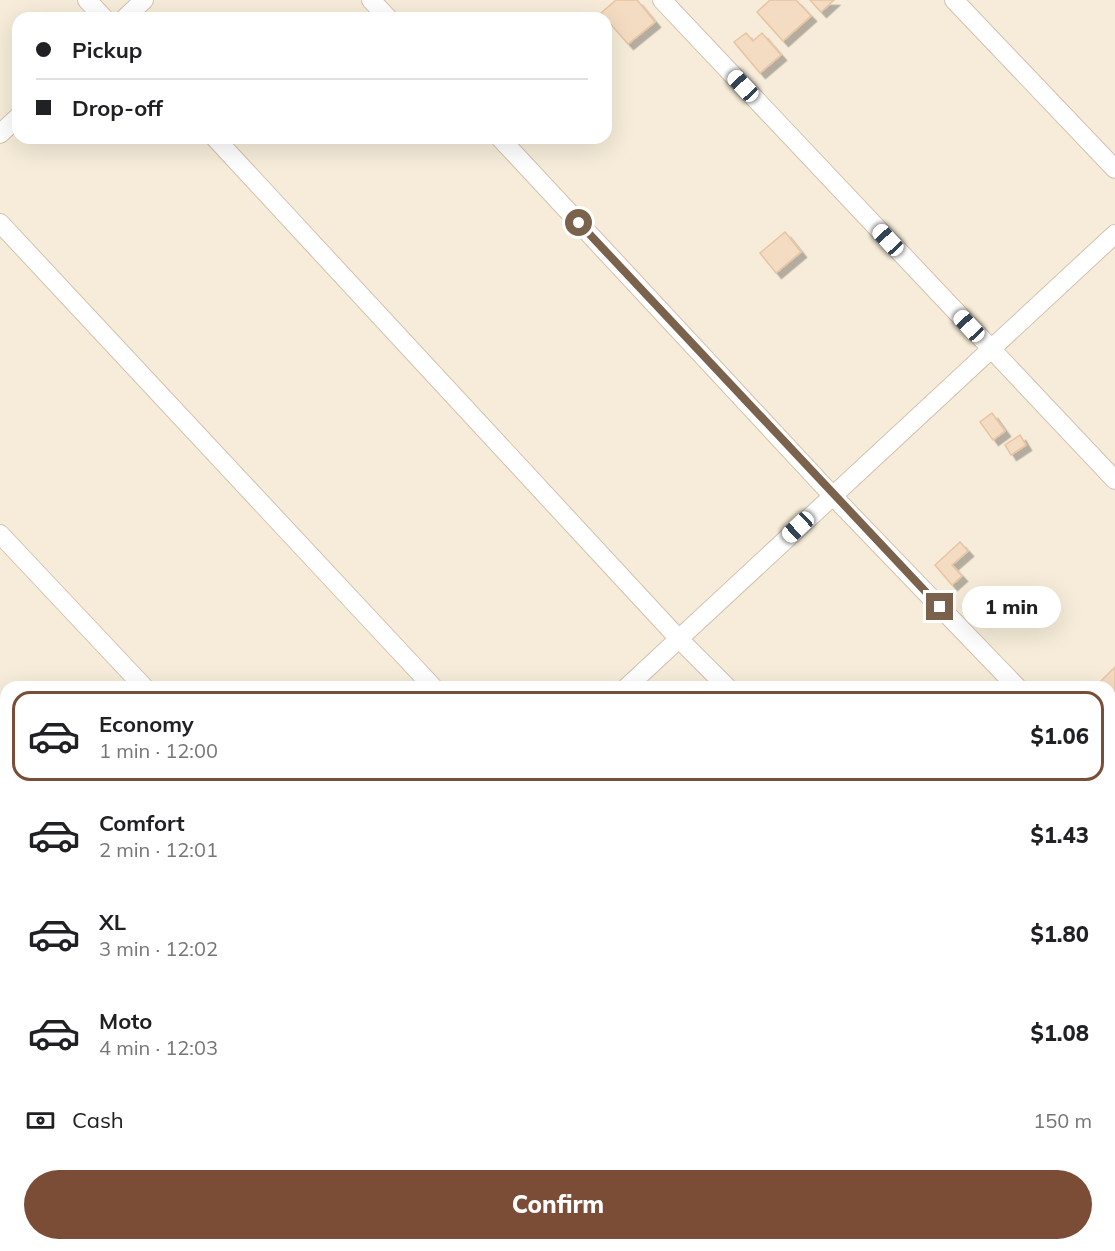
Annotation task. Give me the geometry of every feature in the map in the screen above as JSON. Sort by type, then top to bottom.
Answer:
[{"type":"street","points":[[87,0],[98,12]]},
{"type":"street","points":[[131,12],[144,0]]},
{"type":"street","points":[[371,0],[382,12]]},
{"type":"street","points":[[662,0],[1115,480]]},
{"type":"street","points":[[954,0],[1115,169]]},
{"type":"street","points":[[0,134],[12,123]]},
{"type":"street","points":[[221,144],[679,639],[721,681]]},
{"type":"street","points":[[506,144],[832,495],[1011,681]]},
{"type":"street","points":[[0,223],[427,681]]},
{"type":"street","points":[[634,681],[1115,234]]},
{"type":"street","points":[[0,534],[138,681]]},
{"type":"shaded area","points":[[0,0],[1115,0],[1115,681],[0,681]]},
{"type":"building","points":[[616,0],[637,0],[655,22],[628,44],[612,26],[612,12],[602,12]]},
{"type":"building","points":[[770,0],[796,0],[811,16],[783,41],[757,12]]},
{"type":"building","points":[[810,0],[834,0],[821,12]]},
{"type":"building","points":[[746,33],[753,41],[762,33],[781,55],[760,73],[734,42]]},
{"type":"building","points":[[785,232],[801,252],[776,273],[760,253]]},
{"type":"building","points":[[992,413],[1005,431],[993,440],[980,422]]},
{"type":"building","points":[[1020,435],[1026,445],[1011,455],[1005,445]]},
{"type":"building","points":[[960,542],[968,551],[952,565],[962,576],[952,585],[935,565]]},
{"type":"building","points":[[1115,667],[1115,681],[1101,681]]},
{"type":"route","points":[[579,223],[832,495],[940,607]]}]
